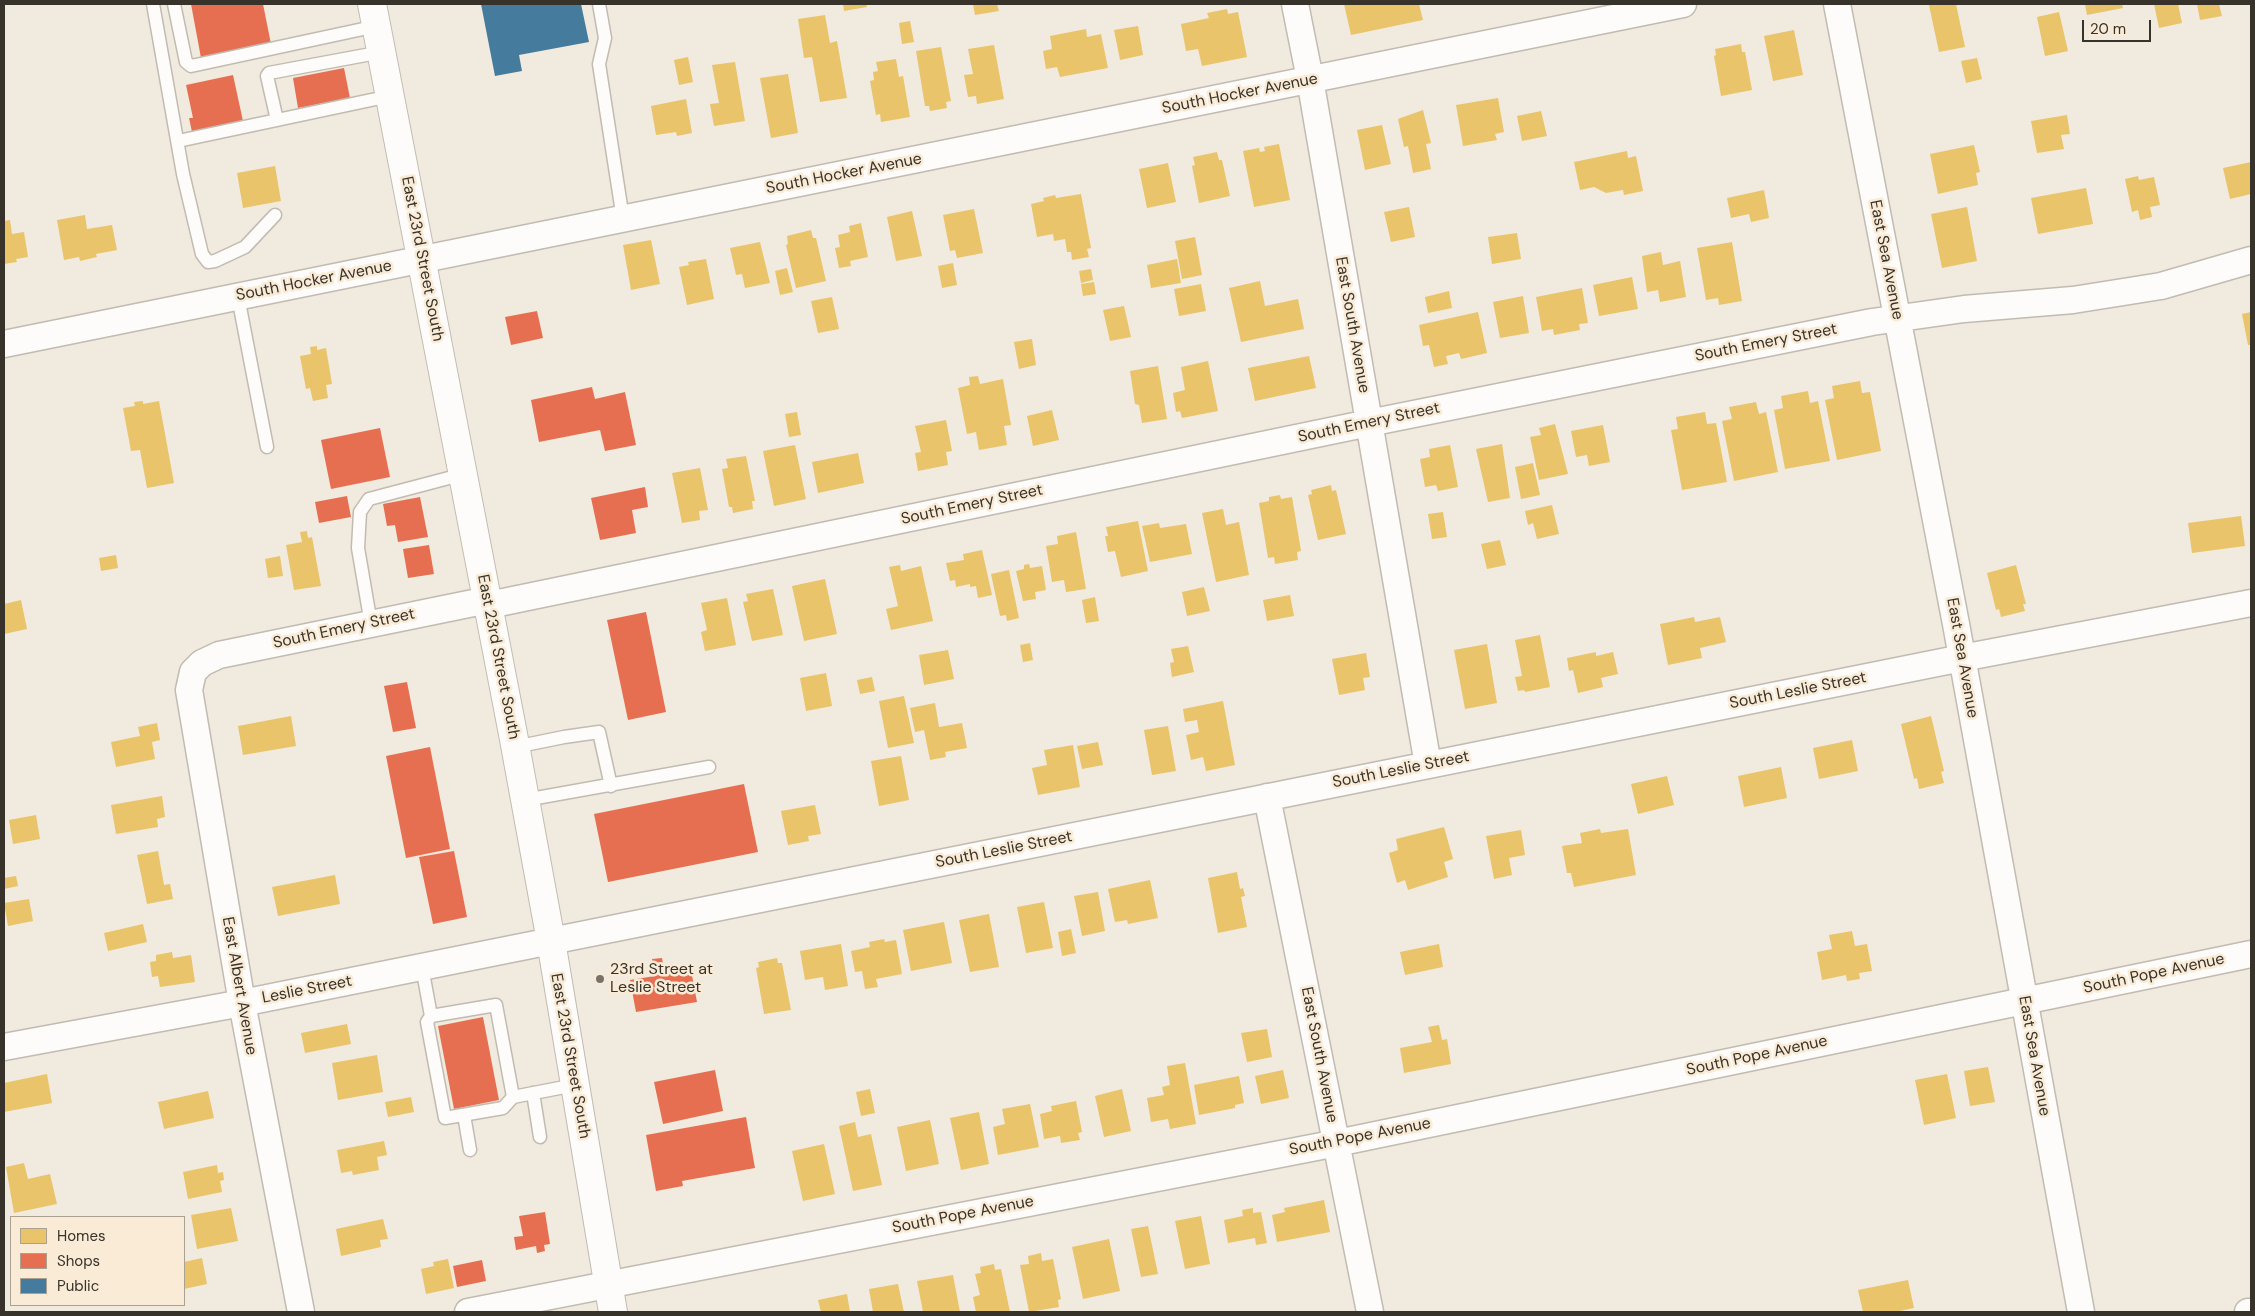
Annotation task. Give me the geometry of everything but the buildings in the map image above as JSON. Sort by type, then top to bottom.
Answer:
[{"type":"main road","name":"East 23rd Street South","points":[[374,15],[489,603],[551,941],[613,1312]]},
{"type":"street","name":"East South Avenue","points":[[1295,4],[1310,79],[1428,765]]},
{"type":"street","name":"South Hocker Avenue","points":[[4,344],[1683,4]]},
{"type":"street","name":"East Sea Avenue","points":[[1837,4],[1962,658],[2081,1312]]},
{"type":"street","name":"South Emery Street","points":[[202,663],[219,655],[371,624],[489,603],[1898,317],[2074,300],[2161,286],[2251,260]]},
{"type":"street","name":"South Leslie Street","points":[[551,941],[1962,658],[2251,603]]},
{"type":"street","name":"East Albert Avenue","points":[[202,663],[193,672],[189,690],[242,1003],[300,1312]]},
{"type":"street","name":"East South Avenue","points":[[1267,797],[1370,1312]]},
{"type":"street","name":"Leslie Street","points":[[4,1047],[242,1003],[551,941]]},
{"type":"street","name":"South Pope Avenue","points":[[468,1312],[1336,1143],[2251,954]]},
{"type":"lane","points":[[152,4],[183,174],[202,254],[208,262],[215,262],[245,247],[275,215]]},
{"type":"lane","points":[[174,4],[186,62],[191,66],[374,15]]},
{"type":"lane","points":[[599,4],[605,38],[599,64],[624,219]]},
{"type":"lane","points":[[276,120],[267,76],[269,73],[382,52]]},
{"type":"lane","points":[[178,141],[390,96]]},
{"type":"lane","points":[[238,297],[267,447]]},
{"type":"lane","points":[[371,624],[358,548],[360,512],[369,499],[464,474]]},
{"type":"lane","points":[[515,747],[600,732],[611,786]]},
{"type":"lane","points":[[525,800],[709,767]]},
{"type":"lane","points":[[422,967],[431,1016],[427,1022],[445,1118],[504,1108],[513,1097],[575,1085]]},
{"type":"lane","points":[[431,1016],[496,1005],[513,1097]]},
{"type":"lane","points":[[533,1093],[540,1137]]},
{"type":"lane","points":[[464,1115],[470,1150]]},
{"type":"place","name":"23rd Street at Leslie Street","points":[[600,979]]}]
